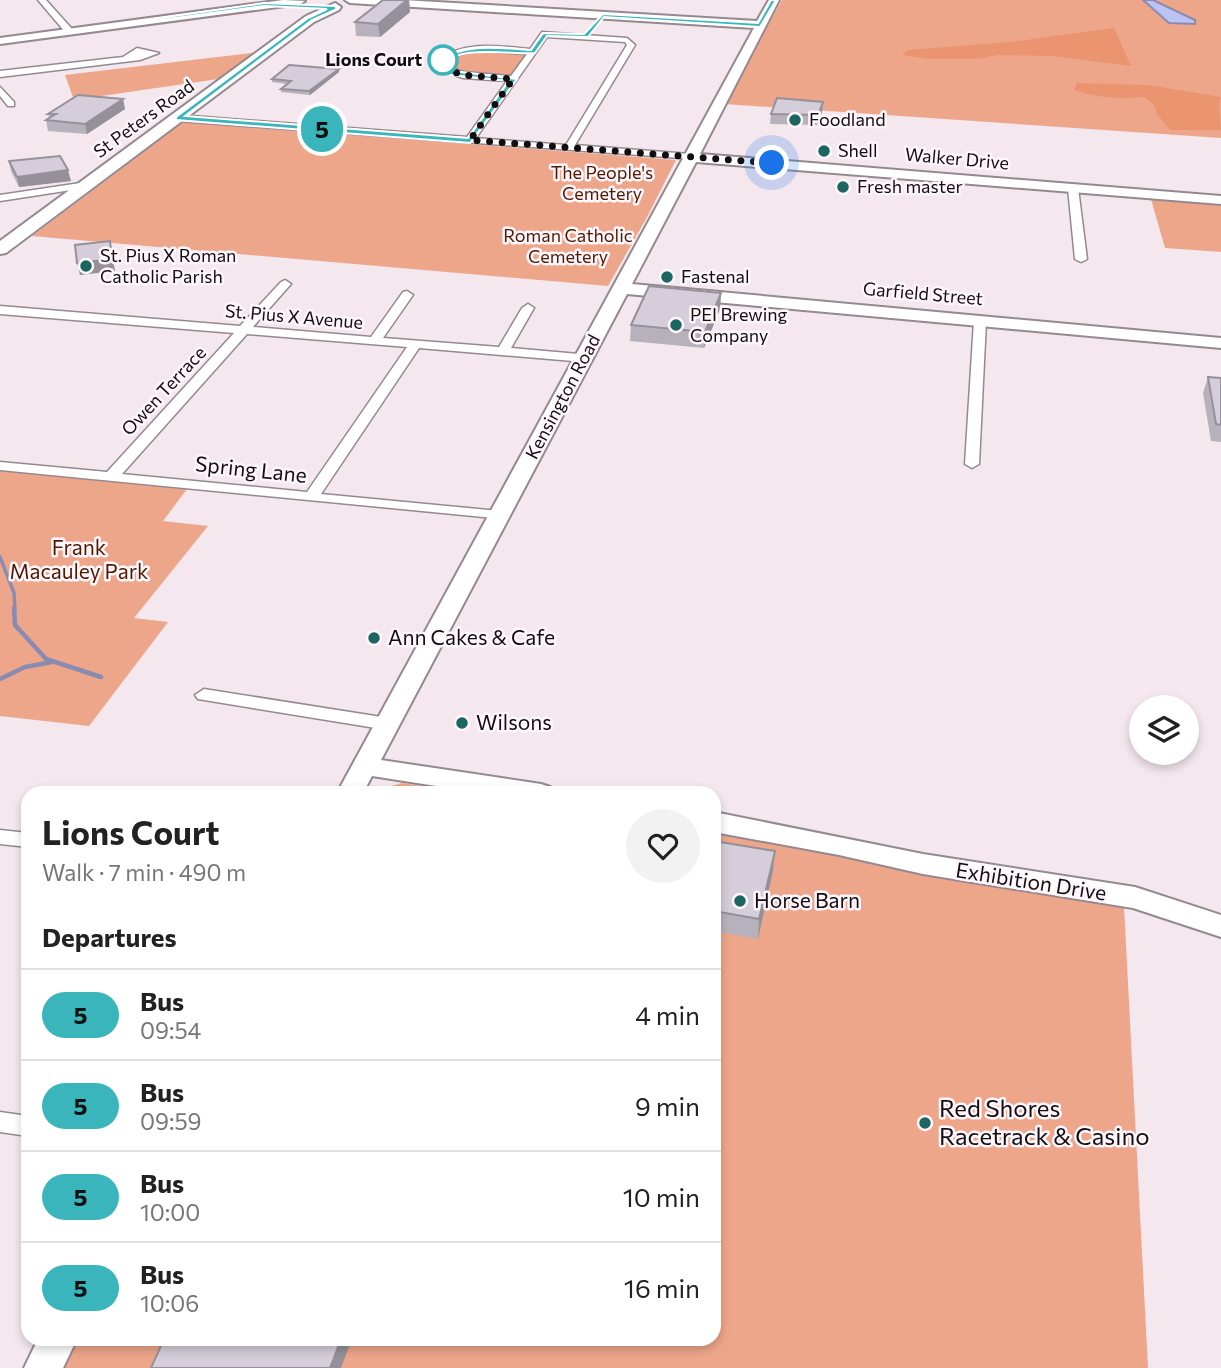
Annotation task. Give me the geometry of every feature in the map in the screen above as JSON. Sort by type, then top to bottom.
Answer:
[{"type":"main road","points":[[310,19],[301,2],[345,3]]},
{"type":"main road","name":"St Peters Road","points":[[0,249],[310,19],[345,3]]},
{"type":"street","points":[[42,0],[69,31]]},
{"type":"street","name":"Kensington Road","points":[[354,786],[774,0]]},
{"type":"street","points":[[0,41],[272,3],[301,2]]},
{"type":"street","points":[[345,3],[385,2],[760,25]]},
{"type":"street","points":[[586,36],[603,15]]},
{"type":"street","points":[[470,140],[545,34],[622,39],[631,45],[569,148]]},
{"type":"street","points":[[513,79],[451,73],[440,67],[440,63],[449,56],[467,51],[533,52]]},
{"type":"street","points":[[0,74],[127,57]]},
{"type":"street","points":[[0,90],[11,104]]},
{"type":"street","points":[[178,118],[690,157]]},
{"type":"street","name":"Walker Drive","points":[[690,157],[1221,200]]},
{"type":"street","points":[[0,198],[87,185]]},
{"type":"street","points":[[1073,188],[1081,259]]},
{"type":"street","name":"Owen Terrace","points":[[111,477],[285,284]]},
{"type":"street","name":"Garfield Street","points":[[621,288],[1221,343]]},
{"type":"street","points":[[374,341],[407,295]]},
{"type":"street","points":[[503,351],[528,308]]},
{"type":"street","name":"St. Pius X Avenue","points":[[0,310],[585,358]]},
{"type":"street","points":[[972,464],[980,321]]},
{"type":"street","points":[[311,497],[416,344]]},
{"type":"street","name":"Spring Lane","points":[[0,466],[499,516]]},
{"type":"street","points":[[204,695],[388,724]]},
{"type":"street","points":[[365,766],[495,786]]},
{"type":"street","name":"Exhibition Drive","points":[[721,823],[923,864],[1135,898],[1221,926]]},
{"type":"street","points":[[0,837],[21,839]]},
{"type":"street","name":"Exhibition Drive","points":[[839,845],[983,862],[1090,881],[1172,899],[1221,918]]},
{"type":"street","points":[[0,1122],[21,1125]]},
{"type":"street","points":[[43,1368],[54,1346]]},
{"type":"green space","points":[[782,0],[1221,0],[1221,138],[724,104]]},
{"type":"green space","points":[[482,51],[529,53],[511,77],[464,74],[444,67],[446,60],[459,54]]},
{"type":"green space","points":[[261,52],[225,78],[74,100],[65,75]]},
{"type":"green space","points":[[183,122],[676,160],[608,286],[32,236]]},
{"type":"green space","points":[[1151,199],[1221,205],[1221,252],[1165,248]]},
{"type":"green space","name":"Frank Macauley Park","points":[[0,471],[187,489],[163,521],[208,526],[134,618],[168,622],[89,726],[0,716]]},
{"type":"green space","points":[[402,783],[421,786],[392,786]]},
{"type":"green space","name":"Red Shores Racetrack & Casino","points":[[721,834],[1124,906],[1148,1368],[60,1368],[71,1346],[721,1346]]},
{"type":"shaded area","points":[[1114,28],[1131,66],[1052,56],[998,55],[976,59],[927,59],[902,55],[908,50],[1010,42]]},
{"type":"shaded area","points":[[1077,83],[1149,85],[1221,97],[1221,130],[1170,130],[1157,114],[1155,106],[1144,97],[1091,95],[1074,90]]},
{"type":"water","points":[[1143,0],[1153,0],[1195,20],[1195,24],[1169,23]]},
{"type":"building","points":[[383,0],[407,0],[378,24],[355,22]]},
{"type":"building","points":[[289,65],[339,69],[309,91],[281,89],[291,81],[272,79]]},
{"type":"building","points":[[78,95],[123,99],[85,124],[46,120],[56,114],[48,114]]},
{"type":"building","points":[[777,98],[823,102],[818,115],[771,114]]},
{"type":"building","points":[[60,156],[68,170],[17,177],[9,161]]},
{"type":"building","points":[[110,241],[112,259],[77,263],[75,245]]},
{"type":"building","points":[[649,286],[721,293],[705,332],[631,325]]},
{"type":"building","points":[[1208,377],[1221,378],[1221,425],[1216,424]]},
{"type":"building","name":"Horse Barn","points":[[721,842],[775,851],[759,919],[721,912]]},
{"type":"building","points":[[161,1346],[338,1346],[330,1368],[151,1368]]},
{"type":"waterway","points":[[0,557],[14,593],[15,610]]},
{"type":"waterway","points":[[14,608],[15,625],[46,659],[101,677]]},
{"type":"waterway","points":[[0,679],[25,667],[52,662]]},
{"type":"bus line","name":"5","points":[[0,41],[264,5],[335,8],[310,19],[178,118],[470,140],[513,79],[451,73],[440,67],[440,63],[449,56],[482,50],[533,52],[545,34],[586,36],[603,15],[760,25],[774,0]]},
{"type":"place","name":"Lions Court","points":[[443,60]]},
{"type":"place","name":"Foodland","points":[[795,120]]},
{"type":"place","name":"Shell","points":[[824,151]]},
{"type":"place","name":"Fresh master","points":[[843,187]]},
{"type":"place","name":"St. Pius X Roman Catholic Parish","points":[[86,266]]},
{"type":"place","name":"Fastenal","points":[[667,277]]},
{"type":"place","name":"PEI Brewing Company","points":[[676,325]]},
{"type":"place","name":"Ann Cakes & Cafe","points":[[374,638]]},
{"type":"place","name":"Wilsons","points":[[462,723]]},
{"type":"place","name":"Horse Barn","points":[[740,901]]},
{"type":"place","name":"Red Shores Racetrack & Casino","points":[[925,1123]]},
{"type":"route","points":[[443,60],[440,67],[451,73],[513,79],[470,140],[772,163]]},
{"type":"park label","name":"The People's Cemetery","points":[[602,183]]},
{"type":"park label","name":"Roman Catholic Cemetery","points":[[568,246]]}]
